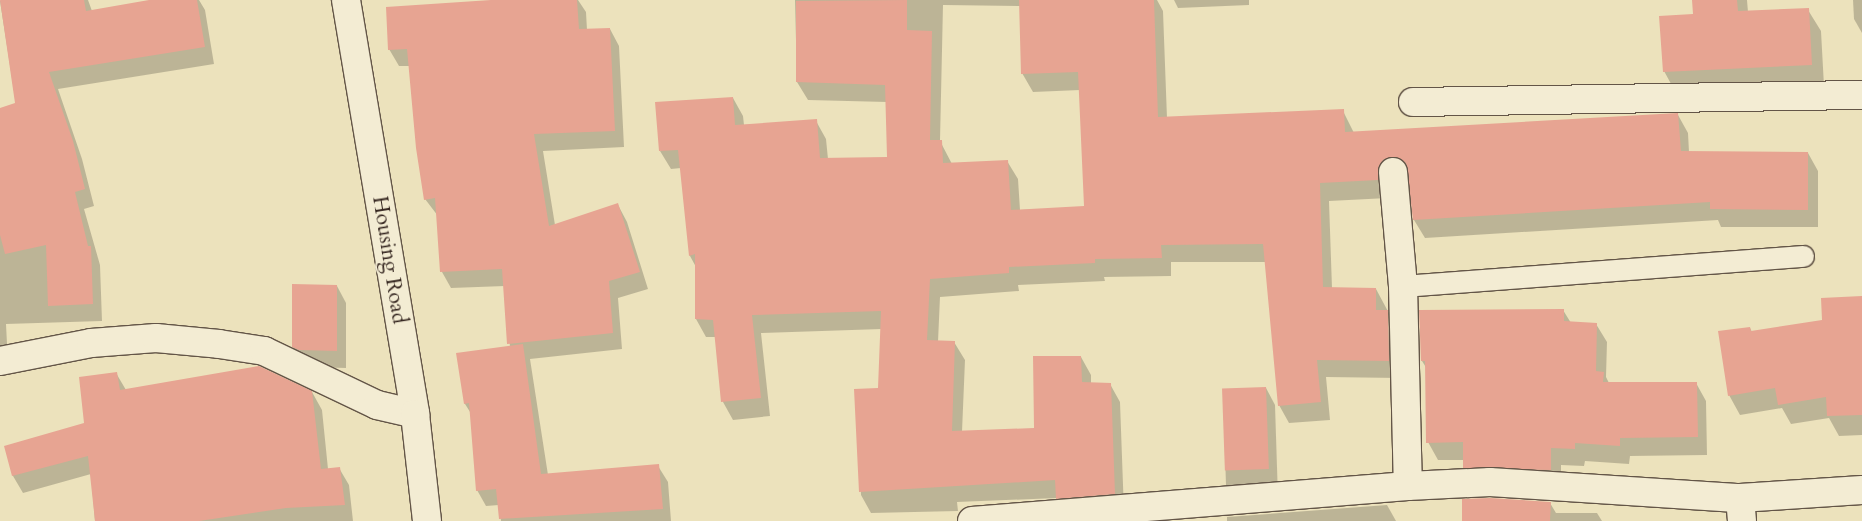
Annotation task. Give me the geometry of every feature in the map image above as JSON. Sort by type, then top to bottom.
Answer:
[{"type":"street","name":"Housing Road","points":[[346,0],[415,414],[427,521]]},
{"type":"street","points":[[1413,102],[1862,95]]},
{"type":"street","points":[[1393,172],[1403,286],[1408,486]]},
{"type":"street","points":[[0,361],[100,343],[156,338],[219,344],[264,351],[377,406],[415,414]]},
{"type":"street","points":[[972,521],[1408,486],[1490,482],[1741,510],[1862,490]]},
{"type":"lane","points":[[1403,286],[1803,256]]},
{"type":"building","points":[[0,0],[84,0],[86,11],[149,0],[197,0],[205,47],[49,72],[73,141],[85,189],[75,192],[88,246],[91,246],[93,304],[48,306],[46,245],[5,254],[0,235],[0,108],[15,103]]},
{"type":"building","points":[[491,0],[577,0],[579,29],[610,28],[615,131],[534,134],[549,226],[618,203],[640,272],[609,281],[613,333],[507,344],[502,269],[440,272],[435,198],[424,200],[416,148],[407,49],[388,50],[386,7]]},
{"type":"building","points":[[907,0],[907,30],[932,31],[930,140],[942,140],[943,163],[1008,160],[1011,210],[1084,206],[1078,72],[1021,74],[1019,0],[1154,0],[1158,117],[1344,109],[1345,132],[1678,113],[1681,151],[1808,152],[1808,210],[1710,209],[1710,202],[1413,220],[1406,163],[1399,158],[1384,159],[1379,166],[1378,180],[1320,183],[1323,287],[1376,288],[1376,310],[1388,310],[1389,361],[1317,360],[1321,402],[1278,406],[1263,244],[1161,245],[1162,258],[1095,259],[1095,263],[1009,267],[1009,273],[930,279],[927,340],[955,341],[952,431],[1034,428],[1033,356],[1081,356],[1082,382],[1111,383],[1115,494],[1056,499],[1055,480],[859,492],[854,389],[878,388],[881,311],[752,315],[761,398],[721,402],[713,320],[695,319],[695,254],[689,256],[678,150],[659,151],[655,102],[733,97],[735,125],[817,119],[820,158],[887,157],[885,85],[796,82],[796,1]]},
{"type":"building","points":[[1692,0],[1737,0],[1738,11],[1809,8],[1812,65],[1663,72],[1659,16],[1693,14]]},
{"type":"building","points":[[292,284],[337,285],[337,351],[299,350],[292,347]]},
{"type":"building","points":[[1862,296],[1862,415],[1827,416],[1826,397],[1778,405],[1775,388],[1728,396],[1718,331],[1750,327],[1751,331],[1822,320],[1821,298]]},
{"type":"building","points":[[1564,309],[1564,321],[1597,323],[1596,371],[1604,372],[1603,382],[1697,382],[1698,437],[1620,438],[1620,446],[1575,443],[1575,449],[1551,448],[1551,470],[1463,468],[1463,442],[1426,443],[1425,361],[1421,361],[1419,310]]},
{"type":"building","points":[[523,344],[541,474],[659,464],[663,509],[499,519],[496,489],[476,491],[469,403],[464,404],[456,353]]},
{"type":"building","points":[[259,366],[312,391],[321,469],[340,467],[345,505],[286,508],[199,521],[95,521],[88,456],[12,476],[4,446],[84,423],[79,377],[117,372],[120,390]]},
{"type":"building","points":[[1266,387],[1269,469],[1225,470],[1222,389]]},
{"type":"building","points":[[1490,498],[1551,502],[1550,521],[1462,521],[1462,499]]}]
